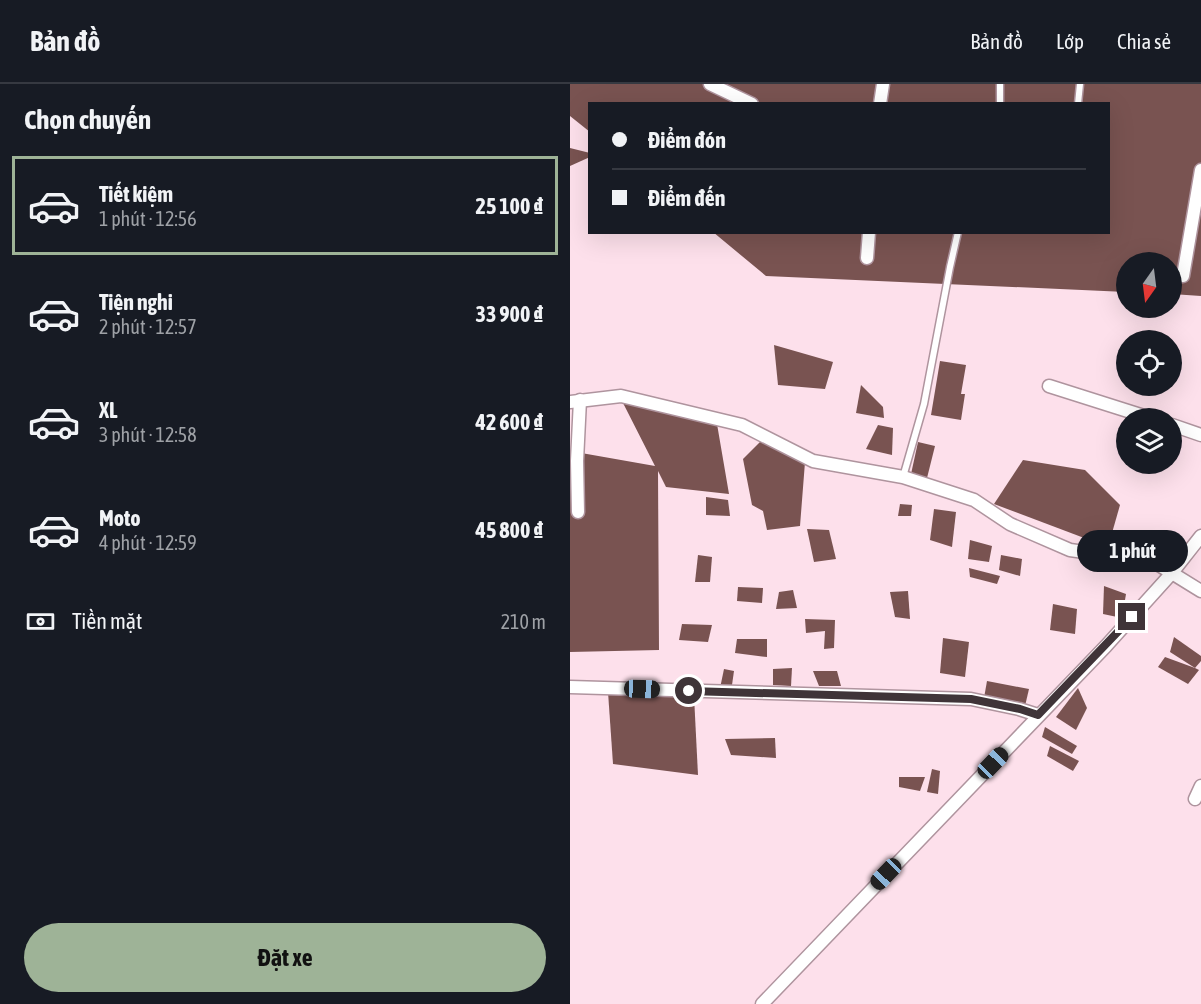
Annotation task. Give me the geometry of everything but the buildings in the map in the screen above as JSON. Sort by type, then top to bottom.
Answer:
[{"type":"street","points":[[710,84],[748,102]]},
{"type":"street","points":[[880,102],[883,84]]},
{"type":"street","points":[[1183,276],[1201,170]]},
{"type":"street","points":[[867,258],[869,234]]},
{"type":"street","points":[[1049,386],[1118,408]]},
{"type":"street","points":[[578,512],[575,401],[621,396],[742,425],[813,461],[903,477],[974,500],[1010,524],[1071,550],[1154,562],[1201,591]]},
{"type":"street","points":[[1182,428],[1201,435]]},
{"type":"street","points":[[762,1004],[1172,574],[1201,536]]},
{"type":"street","points":[[570,687],[971,699],[1038,715]]},
{"type":"street","points":[[1194,799],[1201,786]]},
{"type":"lane","points":[[1000,84],[1000,102]]},
{"type":"lane","points":[[1078,102],[1080,84]]},
{"type":"lane","points":[[903,477],[924,404],[958,234]]},
{"type":"route","points":[[689,691],[971,699],[1038,715],[1132,617]]}]
